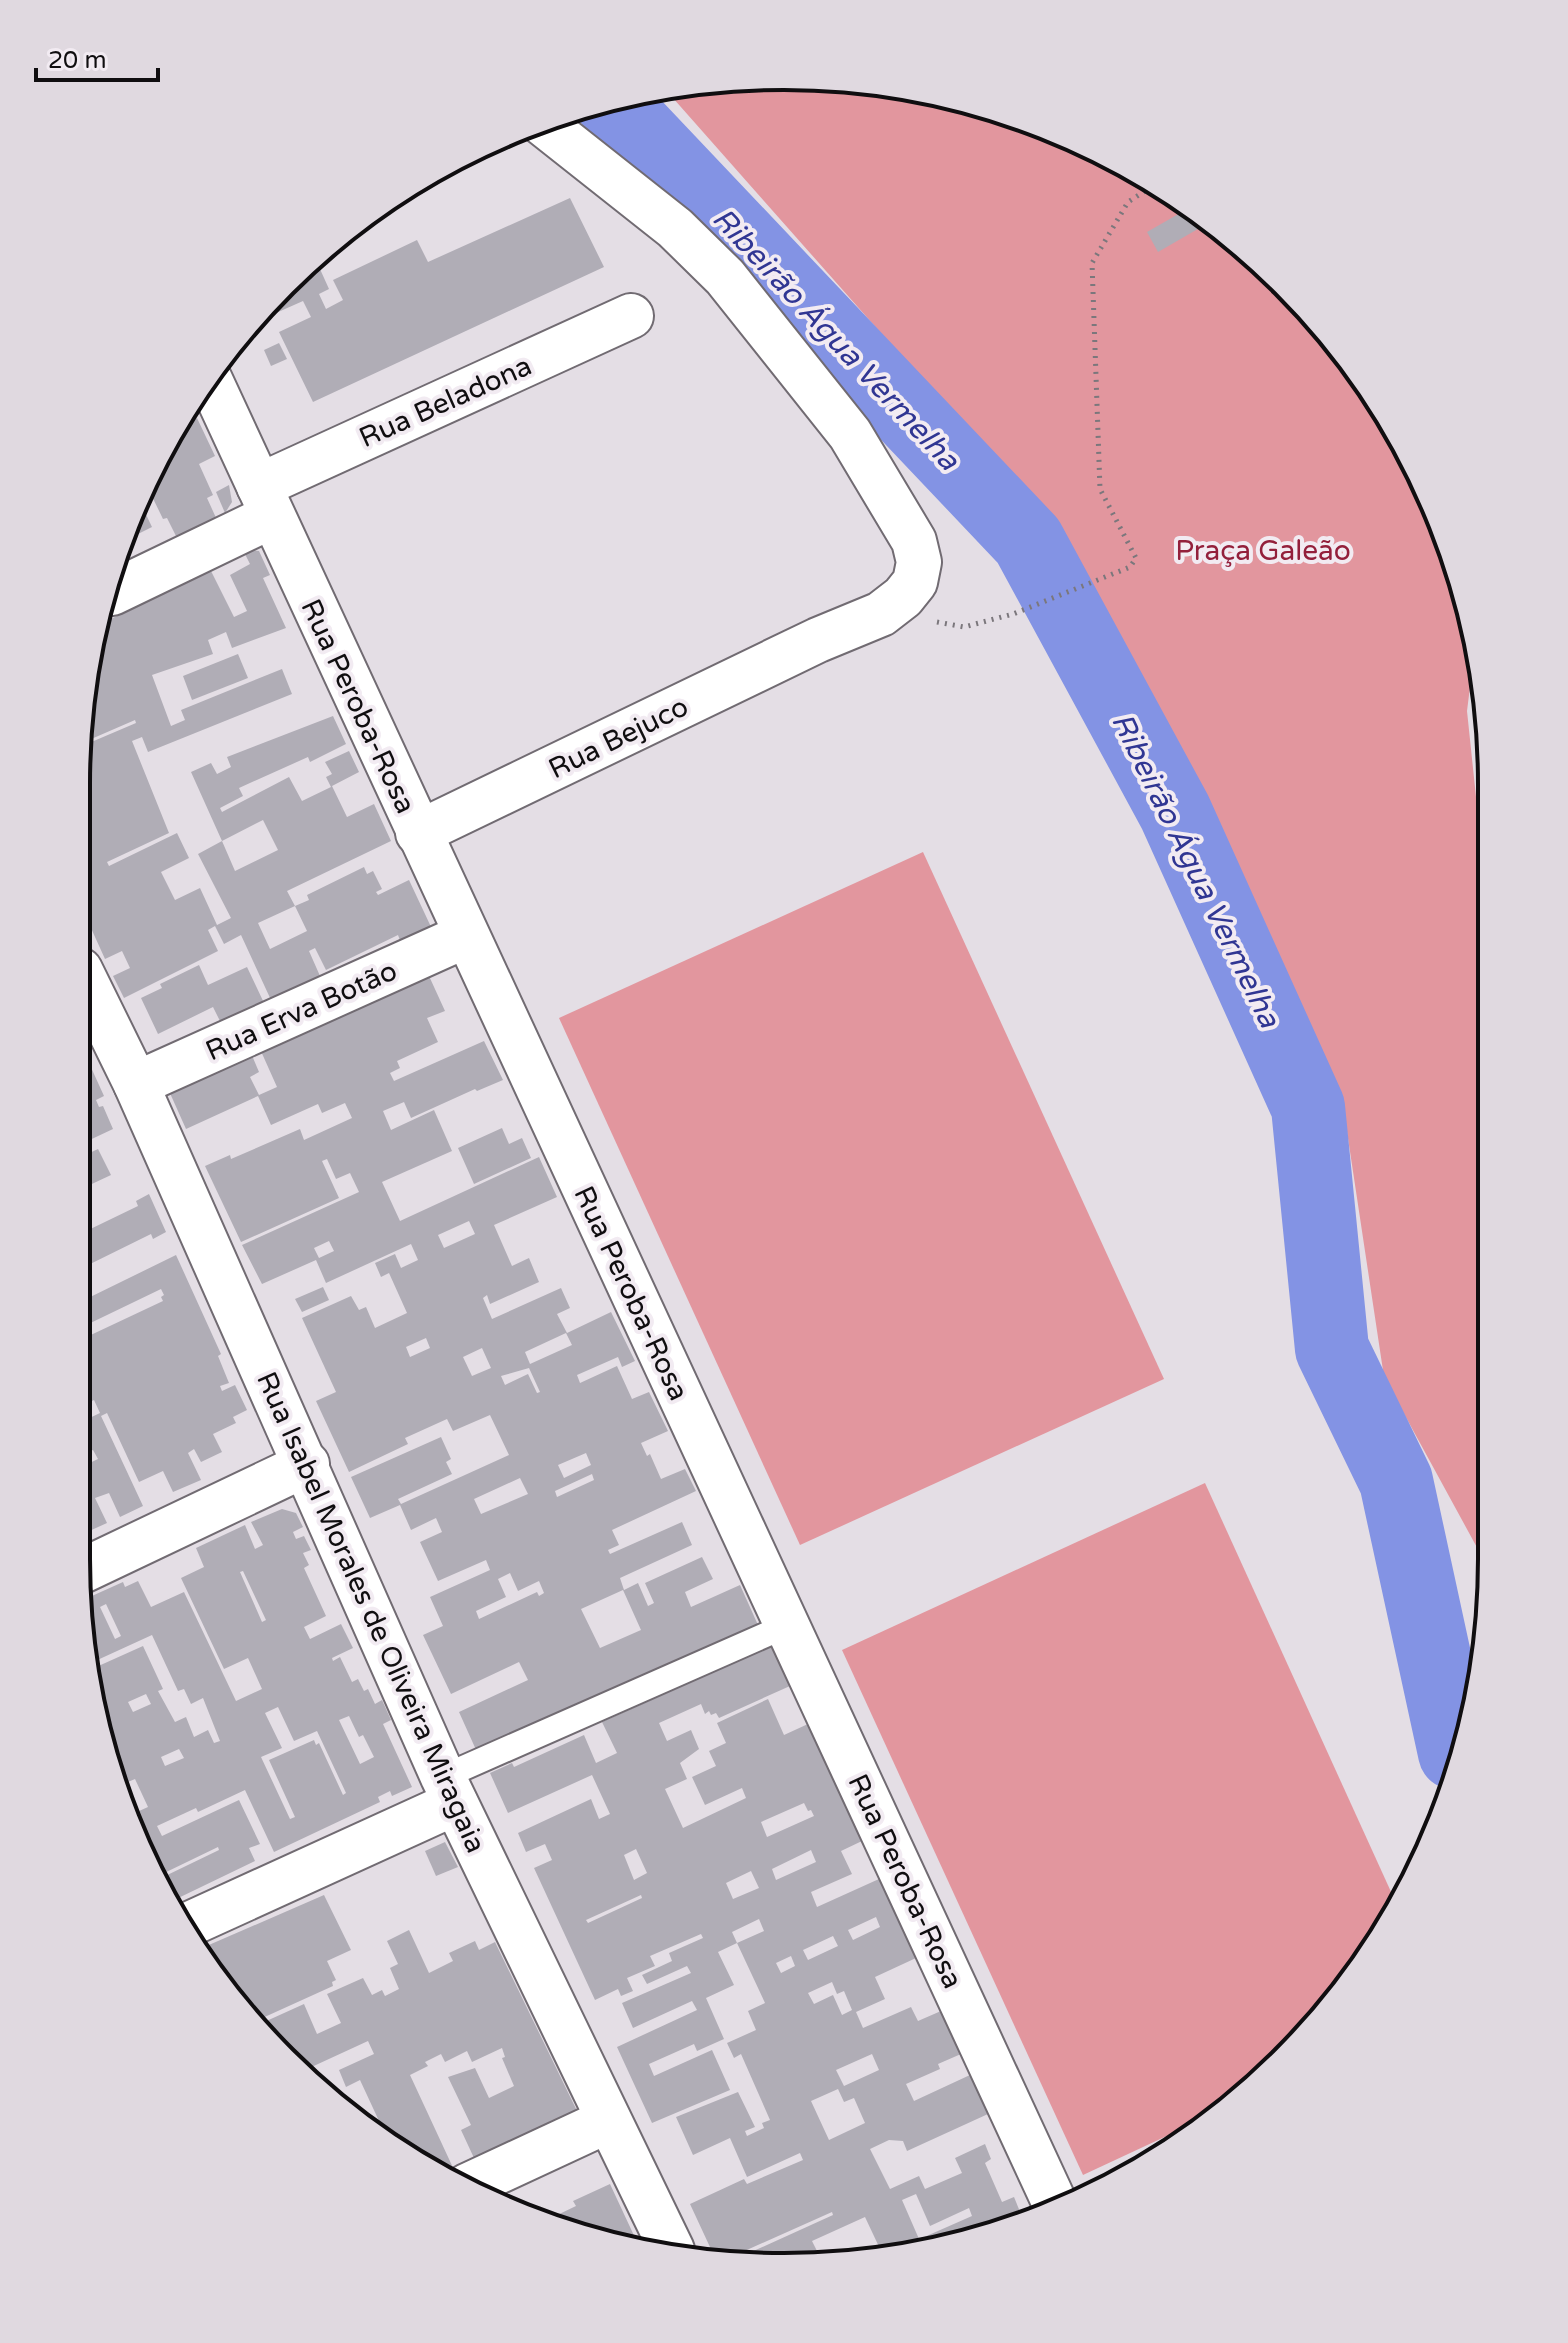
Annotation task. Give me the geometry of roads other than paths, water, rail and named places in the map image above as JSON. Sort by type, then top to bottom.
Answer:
[{"type":"street","name":"Rua Bejuco","points":[[418,833],[818,640],[881,614],[903,597],[915,582],[919,562],[914,541],[850,434],[725,277],[675,228],[552,130]]},
{"type":"street","name":"Rua Beladona","points":[[119,589],[265,501],[631,316]]},
{"type":"street","name":"Rua Peroba-Rosa","points":[[214,388],[1053,2199]]},
{"type":"street","name":"Rua Erva Botão","points":[[136,1084],[465,936]]},
{"type":"street","name":"Rua Isabel Morales de Oliveira Miragaia","points":[[90,990],[136,1084],[307,1464],[449,1790],[669,2243]]},
{"type":"street","points":[[90,1567],[307,1464]]},
{"type":"street","points":[[193,1922],[449,1790]]},
{"type":"street","points":[[477,2181],[607,2121]]},
{"type":"lane","points":[[449,1790],[788,1625]]},
{"type":"waterway","name":"Ribeirão Água Vermelha","points":[[620,110],[1028,541],[1175,812],[1308,1107],[1332,1349],[1396,1481],[1453,1743]]},
{"type":"park label","name":"Praça Galeão","points":[[1263,550]]}]
